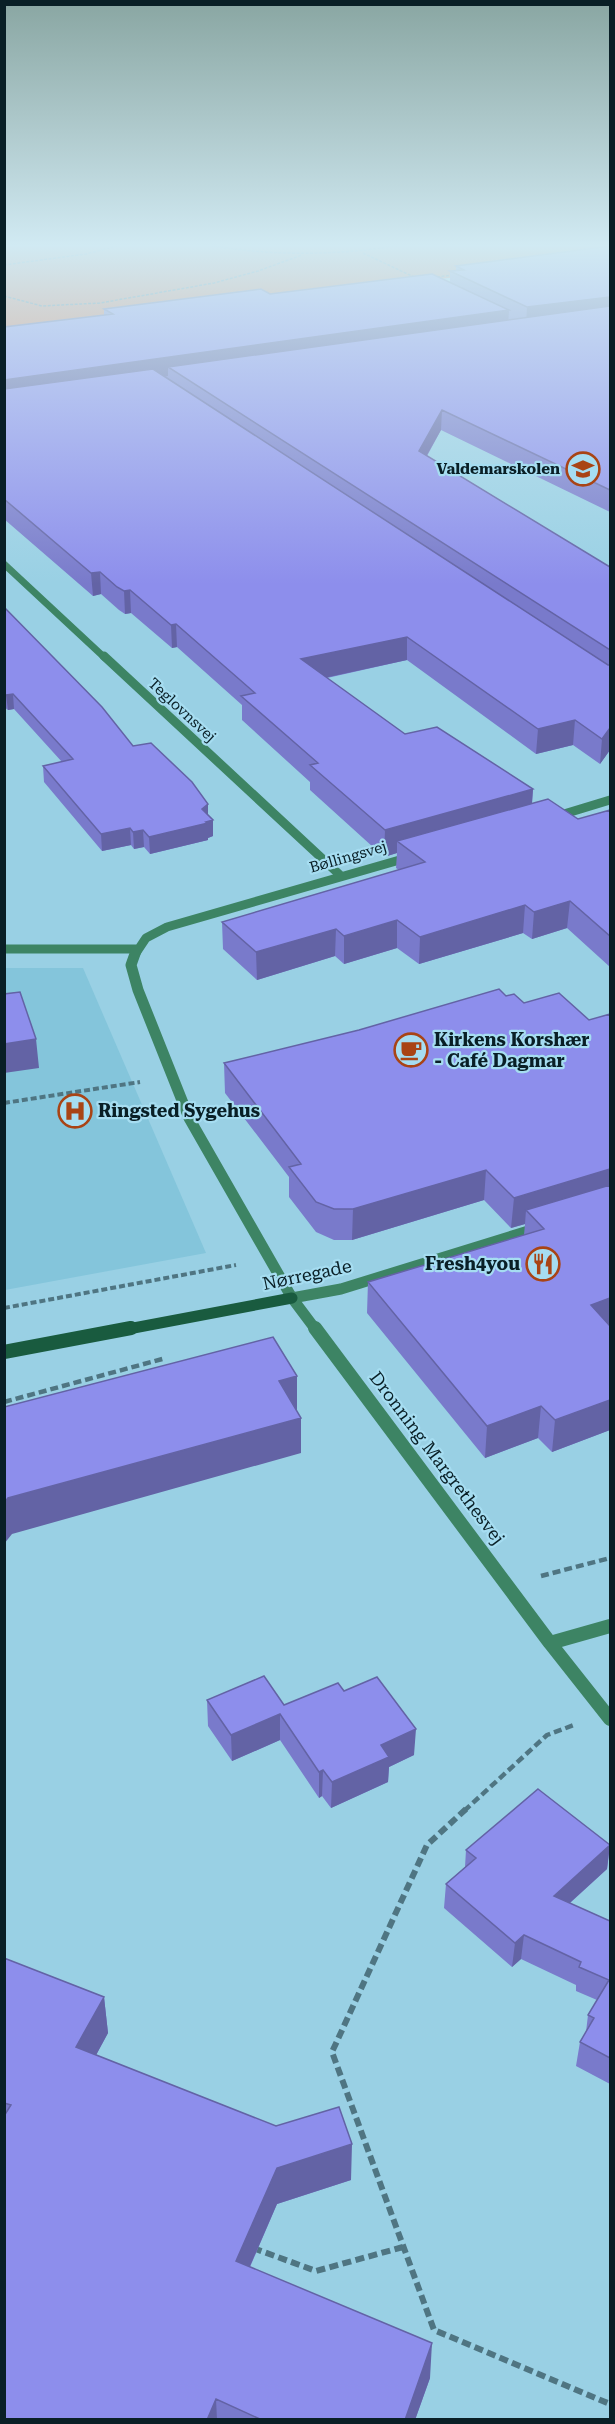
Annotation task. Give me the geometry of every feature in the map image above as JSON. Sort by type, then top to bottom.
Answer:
[{"type":"street","name":"Teglovnsvej","points":[[4,564],[341,876]]},
{"type":"street","points":[[544,819],[610,800]]},
{"type":"street","name":"Bøllingsvej","points":[[136,949],[146,938],[186,920],[420,854]]},
{"type":"street","points":[[4,949],[136,949],[131,965],[189,1118],[292,1298]]},
{"type":"street","name":"Nørregade","points":[[4,1352],[341,1289],[554,1223]]},
{"type":"street","name":"Dronning Margrethesvej","points":[[292,1298],[550,1643],[608,1716]]},
{"type":"street","points":[[550,1643],[610,1626]]},
{"type":"path","points":[[4,1103],[173,1077]]},
{"type":"path","points":[[4,1308],[270,1258]]},
{"type":"path","points":[[4,1402],[33,1396],[141,1363],[176,1355]]},
{"type":"path","points":[[510,1588],[556,1570],[610,1558]]},
{"type":"path","points":[[608,1716],[548,1735],[427,1845],[332,2052],[434,2330],[610,2404]]},
{"type":"path","points":[[249,2246],[316,2271],[403,2247]]},
{"type":"shaded area","name":"Ringsted Sygehus","points":[[5,968],[83,968],[206,1253],[5,1290]]},
{"type":"building","points":[[4,358],[162,358],[4,380]]},
{"type":"building","points":[[232,358],[610,358],[610,490],[442,410],[419,451],[610,567],[610,650],[168,367]]},
{"type":"building","points":[[153,369],[610,665],[610,728],[602,739],[575,720],[538,729],[407,637],[301,659],[405,734],[437,727],[533,789],[385,830],[310,765],[318,763],[241,696],[255,693],[176,624],[171,625],[130,590],[124,591],[117,587],[100,572],[91,573],[4,499],[4,389]]},
{"type":"building","points":[[4,607],[102,707],[133,746],[151,743],[192,782],[208,804],[202,809],[213,820],[149,837],[143,830],[133,832],[130,828],[101,834],[43,766],[73,759],[13,694],[4,693]]},
{"type":"building","points":[[548,799],[578,819],[610,810],[610,936],[570,901],[534,912],[525,905],[420,937],[397,920],[344,936],[336,929],[256,952],[222,922],[425,862],[397,841]]},
{"type":"building","points":[[499,989],[506,996],[514,994],[524,1003],[559,993],[589,1020],[610,1014],[610,1169],[514,1198],[486,1170],[353,1209],[334,1209],[316,1202],[289,1167],[301,1164],[224,1063],[359,1030]]},
{"type":"building","points":[[20,992],[36,1039],[4,1044],[4,994]]},
{"type":"building","points":[[610,1185],[610,1298],[591,1305],[610,1326],[610,1400],[555,1420],[541,1406],[487,1426],[368,1282],[544,1229],[526,1210]]},
{"type":"building","points":[[273,1337],[297,1376],[279,1381],[301,1418],[8,1498],[4,1503],[4,1407]]},
{"type":"building","points":[[264,1676],[284,1705],[338,1683],[344,1691],[377,1677],[416,1729],[381,1745],[389,1757],[332,1782],[323,1770],[319,1772],[280,1714],[231,1735],[207,1700]]},
{"type":"building","points":[[538,1789],[610,1845],[554,1896],[610,1921],[610,2058],[580,2042],[594,2018],[588,2015],[609,1980],[579,1967],[581,1962],[524,1935],[515,1943],[446,1884],[476,1858],[466,1850]]},
{"type":"building","points":[[4,1958],[104,1997],[76,2047],[276,2126],[339,2107],[352,2144],[277,2168],[236,2261],[432,2343],[405,2420],[262,2420],[216,2399],[207,2420],[4,2420],[4,2116],[11,2105],[4,2103]]},
{"type":"place","name":"Valdemarskolen","points":[[583,469]]},
{"type":"place","name":"Kirkens Korshær - Café Dagmar","points":[[411,1050]]},
{"type":"place","name":"Ringsted Sygehus","points":[[75,1111]]},
{"type":"place","name":"Fresh4you","points":[[543,1264]]}]
